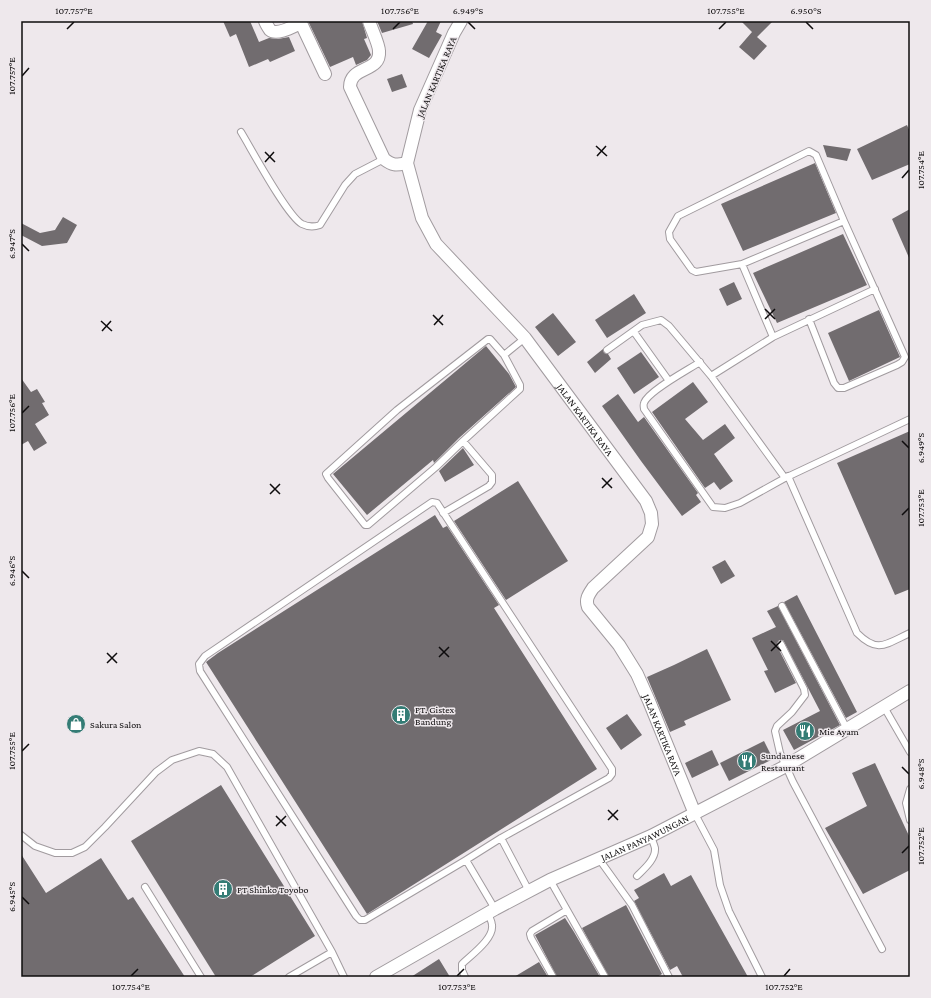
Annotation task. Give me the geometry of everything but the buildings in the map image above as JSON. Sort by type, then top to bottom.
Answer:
[{"type":"street","points":[[265,21],[270,30],[274,32],[279,32],[301,22],[325,74]]},
{"type":"street","points":[[368,21],[379,51],[377,60],[373,66],[358,72],[353,76],[350,87],[384,159],[390,164],[396,165],[407,163]]},
{"type":"street","name":"JALAN KARTIKA RAYA","points":[[461,21],[454,33],[420,110],[407,163],[422,218],[436,244],[524,338],[646,501],[651,513],[652,524],[648,537],[593,588],[587,598],[587,603],[619,645],[637,674],[695,814]]},
{"type":"street","name":"JALAN PANYAWUNGAN","points":[[376,977],[491,911],[550,880],[651,836],[786,766],[910,691]]},
{"type":"lane","points":[[241,132],[286,208],[301,224],[313,227],[320,225],[345,185],[355,174],[384,159]]},
{"type":"lane","points":[[809,319],[834,383],[838,388],[844,388],[897,365],[902,362],[905,357],[816,155],[809,151],[678,216],[669,232],[670,239],[692,270],[696,272],[742,264],[844,221]]},
{"type":"lane","points":[[742,264],[772,337]]},
{"type":"lane","points":[[711,376],[772,337],[875,290]]},
{"type":"lane","points":[[607,350],[642,325],[661,320],[677,333],[787,477],[857,633],[864,640],[874,645],[882,645],[910,633]]},
{"type":"lane","points":[[634,332],[669,381]]},
{"type":"lane","points":[[504,355],[524,338]]},
{"type":"lane","points":[[488,339],[490,339],[504,355],[520,385],[520,389],[436,467],[368,525],[365,525],[326,474],[397,410],[488,339]]},
{"type":"lane","points":[[700,362],[669,381],[648,397],[644,404],[644,409],[713,507],[725,508],[740,503],[787,477],[910,419]]},
{"type":"lane","points":[[442,513],[489,486],[492,482],[492,475],[463,441]]},
{"type":"lane","points":[[432,502],[436,503],[612,769],[612,774],[609,778],[501,838],[365,920],[360,920],[356,916],[200,671],[199,664],[205,656],[432,502]]},
{"type":"lane","points":[[782,606],[847,729]]},
{"type":"lane","points":[[781,644],[804,689],[805,695],[792,712],[776,726],[775,731],[780,753],[793,782],[882,949]]},
{"type":"lane","points":[[884,707],[910,752]]},
{"type":"lane","points":[[21,835],[35,846],[48,851],[55,853],[72,853],[85,847],[156,772],[172,760],[199,751],[213,754],[227,767],[332,952],[344,977]]},
{"type":"lane","points":[[910,789],[906,803],[910,820]]},
{"type":"lane","points":[[695,814],[714,850],[720,885],[729,911],[762,977]]},
{"type":"lane","points":[[637,876],[646,867],[655,850],[651,836]]},
{"type":"lane","points":[[501,838],[529,891]]},
{"type":"lane","points":[[599,859],[632,905],[669,977]]},
{"type":"lane","points":[[466,860],[491,911],[492,926],[491,934],[482,946],[462,964],[462,970],[466,977]]},
{"type":"lane","points":[[550,880],[605,977]]},
{"type":"lane","points":[[145,887],[201,977]]},
{"type":"lane","points":[[552,977],[530,934],[532,931],[567,910]]},
{"type":"lane","points":[[288,977],[332,952]]},
{"type":"place","name":"PT. Gistex Bandung","points":[[401,715]]},
{"type":"place","name":"Sakura Salon","points":[[76,724]]},
{"type":"place","name":"Mie Ayam","points":[[805,731]]},
{"type":"place","name":"Sundanese Restaurant","points":[[747,761]]},
{"type":"place","name":"PT Shinko Toyobo","points":[[223,889]]}]
